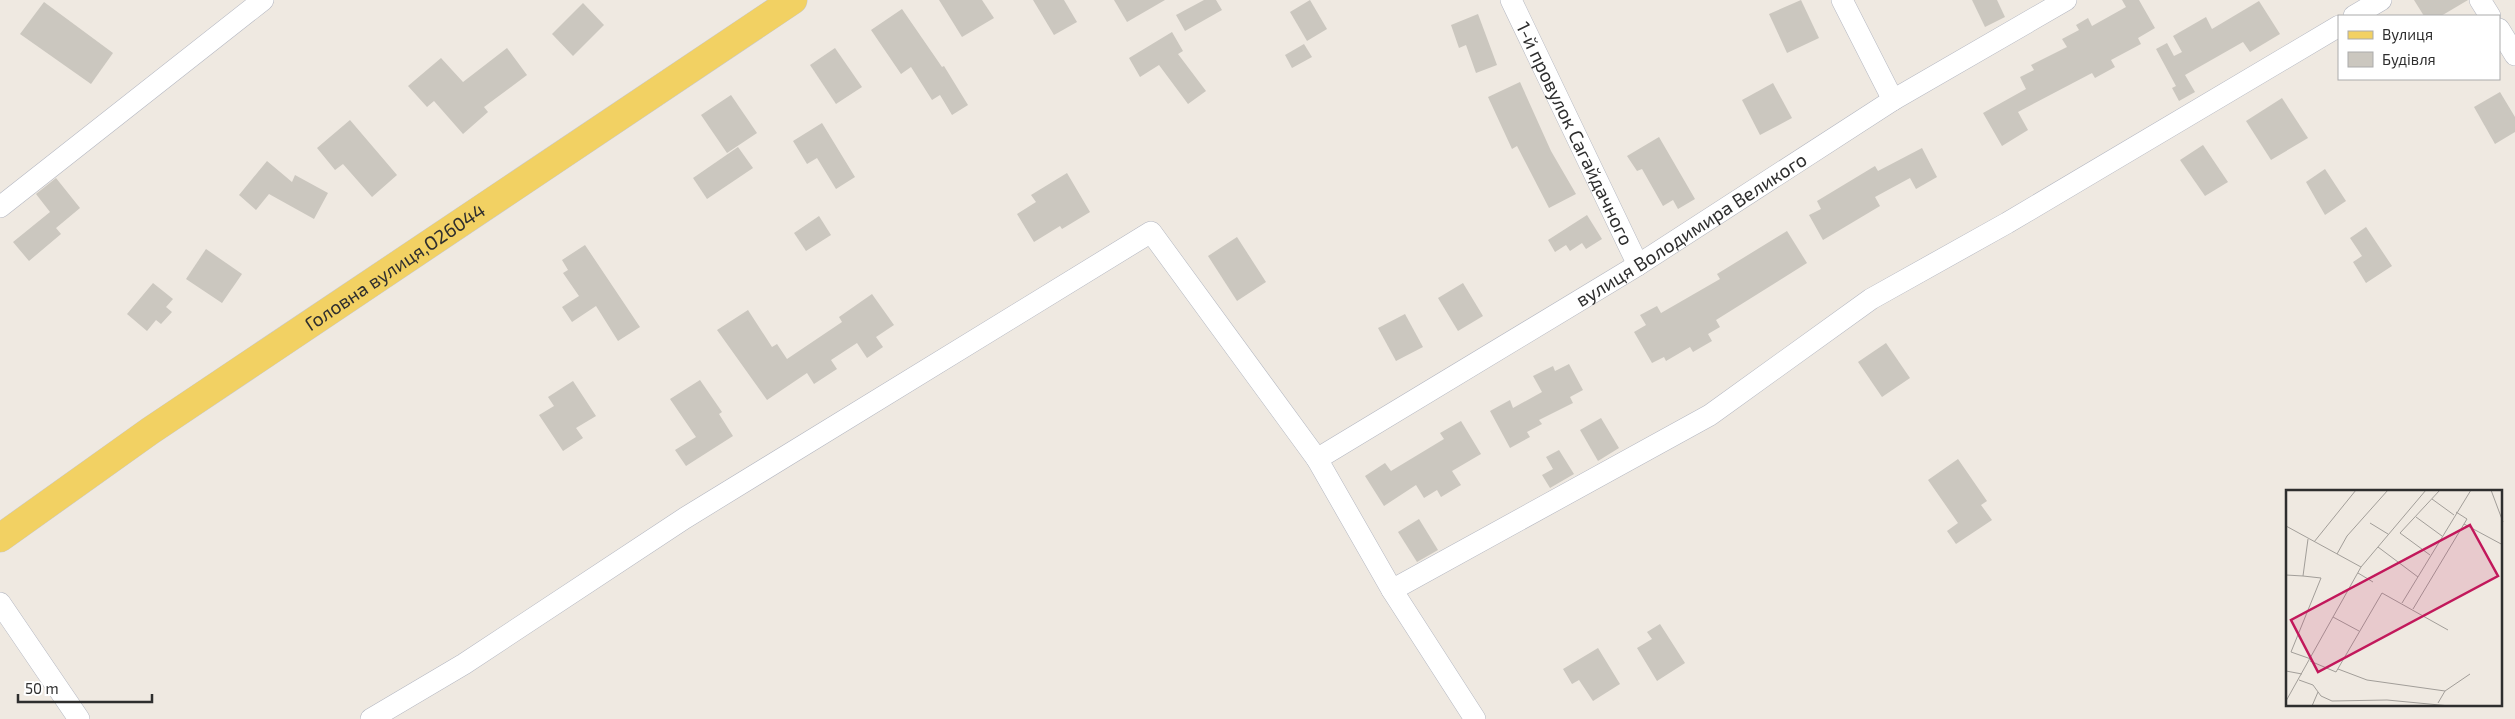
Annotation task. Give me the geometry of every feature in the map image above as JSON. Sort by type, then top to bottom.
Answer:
[{"type":"main road","name":"Головна вулиця,О26044","points":[[0,538],[150,431],[793,0]]},
{"type":"street","points":[[0,207],[263,0]]},
{"type":"street","name":"1-й провулок Сагайдачного","points":[[1511,0],[1638,265]]},
{"type":"street","points":[[1842,0],[1893,100]]},
{"type":"street","name":"вулиця Володимира Великого","points":[[1317,459],[1638,265],[1893,100],[2066,0]]},
{"type":"street","points":[[2356,15],[2381,0]]},
{"type":"street","points":[[2480,0],[2489,15]]},
{"type":"street","points":[[1392,590],[1710,415],[1871,299],[2007,223],[2338,27]]},
{"type":"street","points":[[2500,31],[2515,55]]},
{"type":"street","points":[[371,719],[464,664],[685,518],[1151,232],[1317,459],[1392,590],[1475,719]]},
{"type":"street","points":[[0,603],[78,719]]},
{"type":"building","points":[[939,0],[982,0],[994,18],[962,37]]},
{"type":"building","points":[[1033,0],[1064,0],[1077,22],[1054,35]]},
{"type":"building","points":[[1114,0],[1165,0],[1127,22]]},
{"type":"building","points":[[1204,0],[1216,0],[1222,10],[1185,31],[1176,15]]},
{"type":"building","points":[[1310,0],[1327,29],[1307,41],[1290,12]]},
{"type":"building","points":[[1801,0],[1819,38],[1787,53],[1769,14]]},
{"type":"building","points":[[1972,0],[1997,0],[2005,17],[1985,27]]},
{"type":"building","points":[[2122,0],[2139,0],[2155,28],[2138,38],[2141,44],[2111,60],[2115,67],[2095,78],[2092,73],[2018,112],[2028,130],[2002,146],[1983,113],[2026,89],[2020,77],[2034,70],[2031,65],[2067,47],[2062,39],[2079,30],[2076,25],[2088,18],[2092,26],[2126,7]]},
{"type":"building","points":[[2414,0],[2468,0],[2443,15],[2423,15]]},
{"type":"building","points":[[2259,1],[2280,34],[2250,52],[2243,42],[2185,75],[2195,92],[2179,101],[2172,88],[2176,86],[2156,49],[2167,43],[2174,56],[2182,52],[2173,36],[2206,17],[2212,29]]},
{"type":"building","points":[[44,2],[113,53],[91,84],[20,34]]},
{"type":"building","points":[[583,3],[604,25],[573,56],[552,34]]},
{"type":"building","points":[[902,9],[942,67],[944,66],[968,105],[952,115],[940,95],[932,100],[911,67],[901,74],[871,30]]},
{"type":"building","points":[[1478,14],[1497,65],[1476,73],[1466,45],[1459,48],[1451,25]]},
{"type":"building","points":[[1172,32],[1183,51],[1178,54],[1206,91],[1188,104],[1159,65],[1140,77],[1129,58]]},
{"type":"building","points":[[1304,44],[1312,57],[1292,68],[1285,55]]},
{"type":"building","points":[[507,48],[527,75],[484,107],[488,112],[463,134],[434,101],[427,107],[408,86],[441,58],[463,82]]},
{"type":"building","points":[[835,48],[862,87],[836,104],[810,65]]},
{"type":"building","points":[[1520,82],[1551,151],[1576,194],[1549,208],[1517,146],[1512,149],[1488,97]]},
{"type":"building","points":[[1773,83],[1792,118],[1760,135],[1742,100]]},
{"type":"building","points":[[2500,92],[2515,117],[2515,132],[2495,144],[2474,107]]},
{"type":"building","points":[[731,95],[757,133],[727,153],[701,115]]},
{"type":"building","points":[[2282,98],[2308,138],[2271,160],[2246,121]]},
{"type":"building","points":[[350,120],[397,175],[372,197],[343,164],[335,170],[317,148]]},
{"type":"building","points":[[822,123],[855,177],[836,189],[817,158],[807,164],[793,141]]},
{"type":"building","points":[[1659,137],[1695,199],[1678,209],[1673,200],[1663,206],[1642,169],[1637,171],[1627,156]]},
{"type":"building","points":[[2203,145],[2228,182],[2205,196],[2180,160]]},
{"type":"building","points":[[738,147],[753,168],[707,199],[693,178]]},
{"type":"building","points":[[1922,148],[1937,177],[1916,189],[1910,178],[1875,197],[1880,206],[1823,240],[1809,215],[1821,209],[1817,201],[1875,166],[1878,171]]},
{"type":"building","points":[[267,161],[292,182],[295,175],[328,193],[314,219],[269,194],[256,210],[239,195]]},
{"type":"building","points":[[2325,169],[2346,201],[2325,215],[2306,182]]},
{"type":"building","points":[[1067,173],[1090,212],[1062,229],[1060,226],[1034,242],[1017,214],[1036,202],[1031,195]]},
{"type":"building","points":[[56,178],[80,208],[56,228],[61,234],[29,261],[13,242],[50,212],[36,194]]},
{"type":"building","points":[[1587,215],[1602,239],[1586,249],[1582,243],[1570,251],[1566,245],[1555,252],[1548,240]]},
{"type":"building","points":[[819,216],[831,235],[806,251],[794,233]]},
{"type":"building","points":[[2366,227],[2392,266],[2366,283],[2353,262],[2362,256],[2350,238]]},
{"type":"building","points":[[1787,231],[1807,263],[1716,320],[1720,327],[1708,334],[1712,341],[1693,352],[1690,347],[1666,361],[1664,357],[1652,363],[1634,332],[1646,325],[1640,315],[1657,306],[1661,313],[1720,279],[1717,274]]},
{"type":"building","points":[[1237,237],[1266,282],[1237,301],[1208,256]]},
{"type":"building","points":[[585,245],[640,327],[618,341],[596,306],[572,322],[562,307],[579,296],[563,273],[568,270],[562,260]]},
{"type":"building","points":[[206,249],[242,274],[222,303],[186,279]]},
{"type":"building","points":[[153,283],[173,299],[166,307],[172,312],[161,324],[156,320],[147,331],[127,314]]},
{"type":"building","points":[[1463,283],[1483,316],[1458,331],[1438,298]]},
{"type":"building","points":[[872,294],[894,325],[876,337],[883,347],[867,358],[857,343],[831,360],[837,369],[814,384],[807,373],[767,400],[717,330],[748,310],[772,347],[777,344],[787,359],[842,322],[839,317]]},
{"type":"building","points":[[1405,314],[1423,347],[1396,361],[1378,328]]},
{"type":"building","points":[[1886,343],[1910,378],[1882,397],[1858,362]]},
{"type":"building","points":[[1569,364],[1583,390],[1570,397],[1573,403],[1539,420],[1542,424],[1527,432],[1530,437],[1510,448],[1490,411],[1510,400],[1513,408],[1542,392],[1533,376],[1553,366],[1555,371]]},
{"type":"building","points":[[700,380],[722,412],[719,414],[733,436],[686,466],[675,450],[696,437],[670,399]]},
{"type":"building","points":[[573,381],[596,416],[576,428],[583,438],[563,451],[539,415],[554,406],[548,397]]},
{"type":"building","points":[[1601,418],[1619,448],[1598,461],[1580,430]]},
{"type":"building","points":[[1461,421],[1481,454],[1452,471],[1461,485],[1441,497],[1437,490],[1424,498],[1416,485],[1384,506],[1365,476],[1385,463],[1391,471],[1444,439],[1440,433]]},
{"type":"building","points":[[1559,450],[1574,474],[1550,488],[1542,475],[1553,469],[1546,457]]},
{"type":"building","points":[[1958,459],[1987,501],[1981,505],[1992,520],[1956,544],[1947,531],[1958,523],[1928,480]]},
{"type":"building","points":[[1419,519],[1438,550],[1417,562],[1398,532]]},
{"type":"building","points":[[1660,624],[1685,663],[1657,681],[1637,648],[1652,639],[1647,632]]},
{"type":"building","points":[[1598,648],[1620,684],[1593,701],[1579,680],[1572,684],[1563,669]]}]
